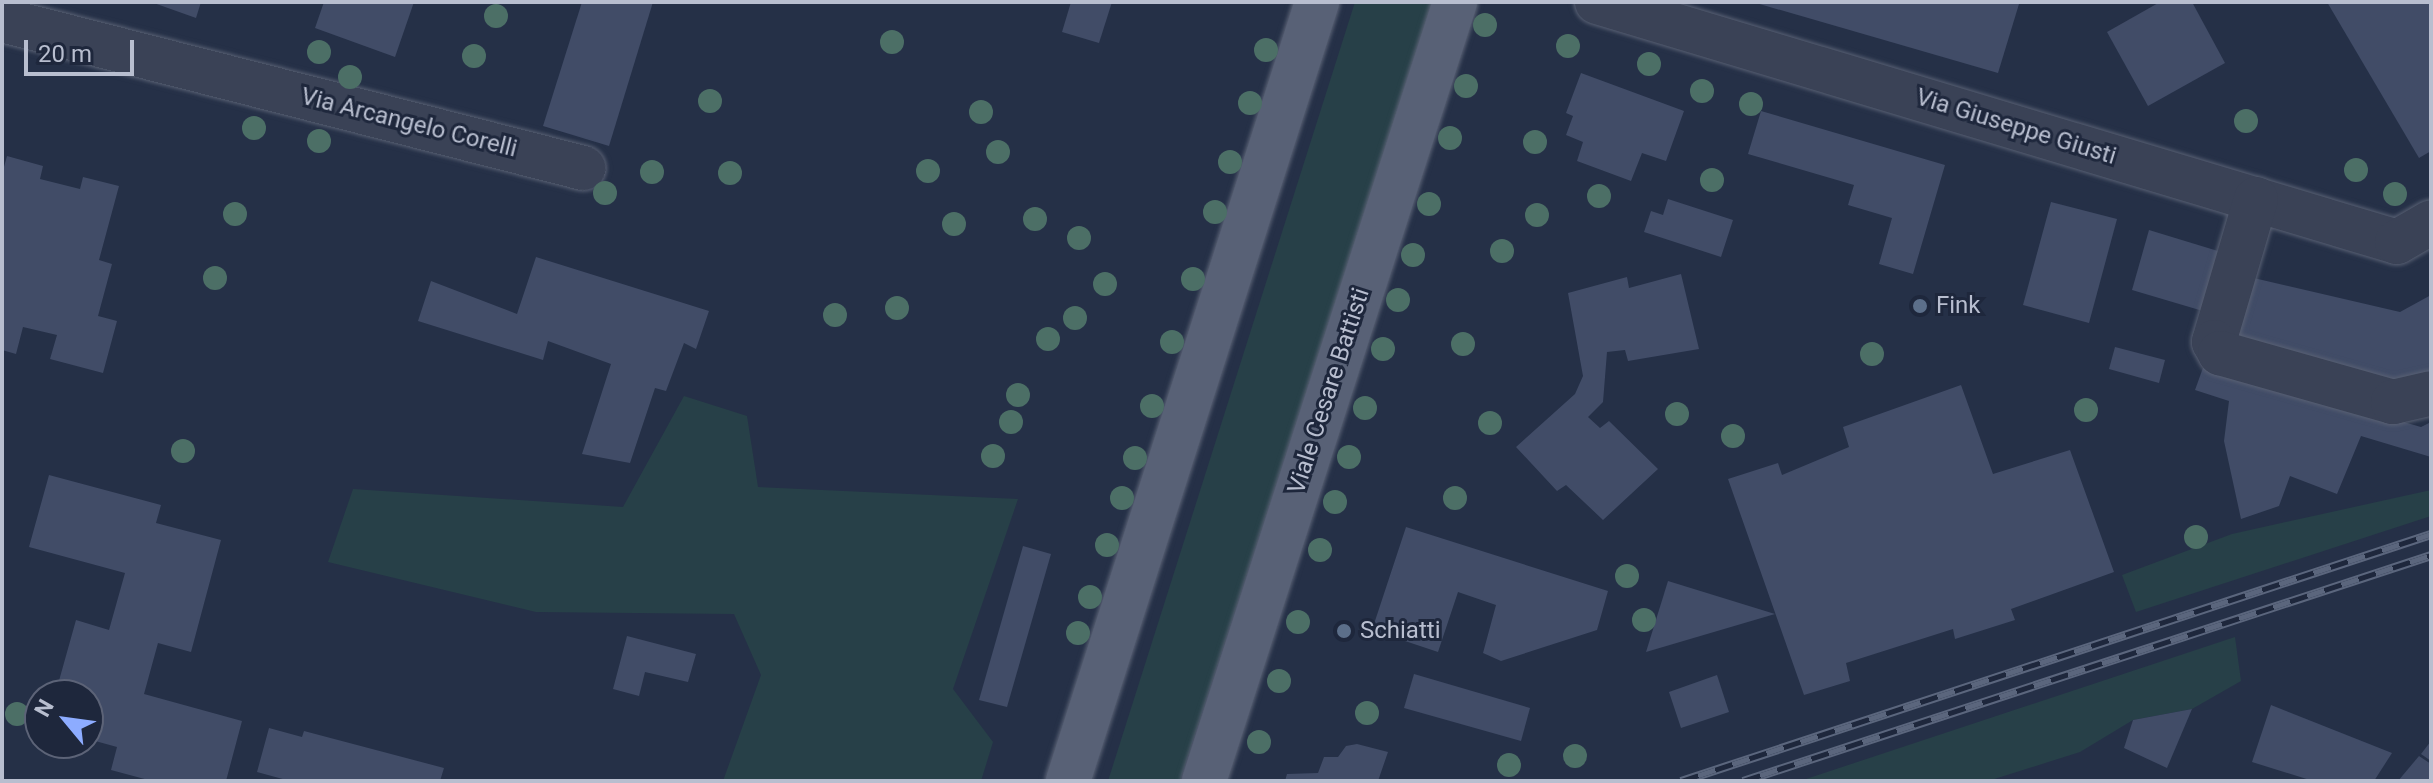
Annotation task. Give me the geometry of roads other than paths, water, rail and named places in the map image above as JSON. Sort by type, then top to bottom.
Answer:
[{"type":"main road","points":[[1068,781],[1317,2]]},
{"type":"main road","name":"Viale Cesare Battisti","points":[[1204,781],[1455,2]]},
{"type":"street","name":"Via Giuseppe Giusti","points":[[1597,2],[2397,242],[2431,222]]},
{"type":"street","name":"Via Arcangelo Corelli","points":[[2,20],[583,168]]},
{"type":"street","points":[[2256,199],[2214,342],[2220,353],[2393,402],[2431,393]]},
{"type":"railway","points":[[1681,781],[2431,534]]},
{"type":"railway","points":[[1743,781],[2431,555]]},
{"type":"place","name":"Fink","points":[[1920,306]]},
{"type":"place","name":"Schiatti","points":[[1344,631]]}]
